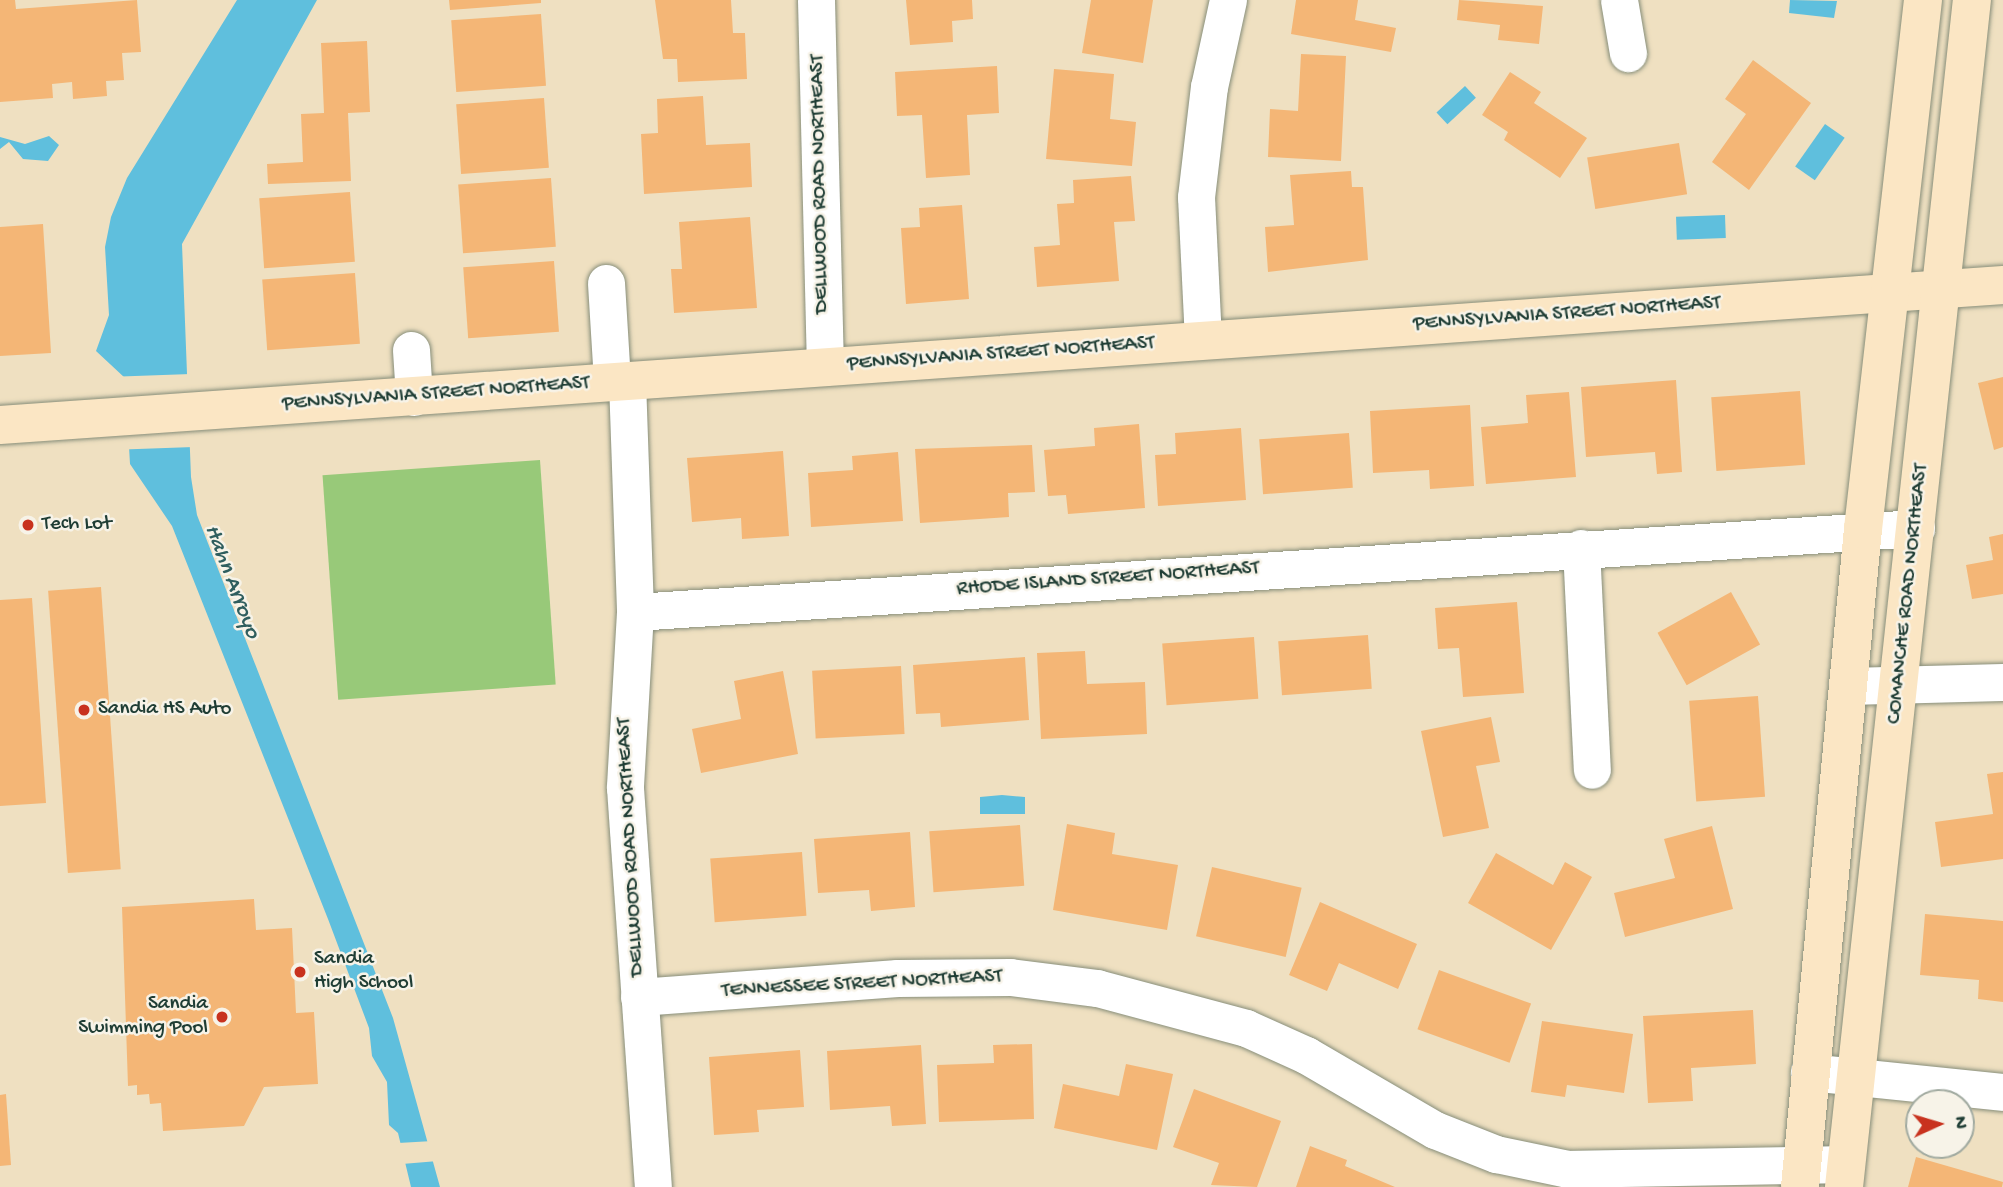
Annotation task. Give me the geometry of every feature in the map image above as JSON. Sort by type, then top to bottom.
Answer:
[{"type":"street","name":"DELLWOOD ROAD NORTHEAST","points":[[816,0],[825,367]]},
{"type":"street","points":[[1203,340],[1200,149],[1228,0]]},
{"type":"street","points":[[1619,0],[1628,53]]},
{"type":"street","points":[[1801,1174],[1863,529],[1923,0]]},
{"type":"street","name":"COMANCHE ROAD NORTHEAST","points":[[1844,1175],[1853,1077],[1900,684],[1972,0]]},
{"type":"street","name":"DELLWOOD ROAD NORTHEAST","points":[[606,283],[619,382],[635,612],[625,788],[653,1187]]},
{"type":"street","name":"PENNSYLVANIA STREET NORTHEAST","points":[[0,425],[2003,285]]},
{"type":"street","points":[[411,350],[414,397]]},
{"type":"street","name":"RHODE ISLAND STREET NORTHEAST","points":[[635,612],[1863,529],[1916,528]]},
{"type":"street","points":[[1581,548],[1592,770]]},
{"type":"street","points":[[1847,686],[2003,682]]},
{"type":"street","name":"TENNESSEE STREET NORTHEAST","points":[[639,997],[897,978],[1010,976],[1097,988],[1246,1028],[1306,1055],[1435,1130],[1496,1154],[1568,1169],[1844,1175]]},
{"type":"street","points":[[1809,1072],[2003,1093]]},
{"type":"green space","points":[[540,460],[556,684],[338,700],[323,475]]},
{"type":"water","points":[[237,0],[317,0],[182,244],[191,477],[197,515],[393,1018],[440,1187],[411,1187],[398,1133],[389,1125],[387,1082],[372,1056],[369,1028],[328,919],[172,526],[130,464],[125,378],[96,351],[109,315],[105,247],[111,217],[127,178]]},
{"type":"water","points":[[1790,0],[1837,1],[1834,18],[1789,13]]},
{"type":"water","points":[[1465,86],[1476,98],[1447,124],[1436,113]]},
{"type":"water","points":[[1825,124],[1845,138],[1815,180],[1795,167]]},
{"type":"water","points":[[49,136],[59,145],[48,161],[23,159],[9,142],[0,149],[0,137],[25,144]]},
{"type":"water","points":[[1725,215],[1726,238],[1677,240],[1676,217]]},
{"type":"water","points":[[980,797],[1025,797],[1025,814],[980,814]]},
{"type":"pier","points":[[191,374],[194,447],[124,449],[121,376]]},
{"type":"pier","points":[[433,1141],[438,1161],[402,1164],[398,1143]]},
{"type":"building","points":[[0,0],[15,0],[16,9],[137,0],[141,52],[122,53],[124,80],[106,81],[107,96],[73,99],[72,82],[52,84],[53,98],[0,102]]},
{"type":"building","points":[[449,0],[541,0],[541,3],[450,10]]},
{"type":"building","points":[[655,0],[731,0],[733,33],[745,33],[747,79],[678,82],[677,59],[663,59]]},
{"type":"building","points":[[906,0],[972,0],[973,19],[952,21],[953,42],[910,45]]},
{"type":"building","points":[[1091,0],[1153,0],[1143,63],[1082,53]]},
{"type":"building","points":[[1296,0],[1358,0],[1355,20],[1396,28],[1391,52],[1291,34]]},
{"type":"building","points":[[1459,0],[1543,6],[1539,44],[1498,40],[1500,25],[1457,20]]},
{"type":"building","points":[[541,14],[546,86],[456,92],[451,20]]},
{"type":"building","points":[[367,41],[370,112],[348,113],[351,181],[268,184],[267,164],[303,162],[301,114],[324,113],[321,43]]},
{"type":"building","points":[[1301,54],[1346,56],[1341,161],[1268,157],[1270,109],[1298,111]]},
{"type":"building","points":[[1753,60],[1811,103],[1749,190],[1712,162],[1746,114],[1725,99]]},
{"type":"building","points":[[997,66],[999,113],[967,115],[970,175],[926,178],[922,115],[897,116],[895,72]]},
{"type":"building","points":[[1054,69],[1114,74],[1110,119],[1136,122],[1132,166],[1046,159]]},
{"type":"building","points":[[1510,72],[1541,92],[1534,103],[1587,138],[1560,178],[1504,140],[1508,132],[1482,115]]},
{"type":"building","points":[[703,96],[706,145],[750,143],[752,187],[644,194],[641,134],[658,133],[657,99]]},
{"type":"building","points":[[544,98],[549,168],[461,174],[456,104]]},
{"type":"building","points":[[1679,143],[1687,194],[1595,209],[1587,158]]},
{"type":"building","points":[[1351,171],[1352,187],[1363,187],[1368,260],[1268,272],[1265,227],[1294,225],[1290,175]]},
{"type":"building","points":[[1131,176],[1135,221],[1114,222],[1119,281],[1037,287],[1034,247],[1060,245],[1057,204],[1074,203],[1073,180]]},
{"type":"building","points":[[551,178],[556,247],[463,253],[458,184]]},
{"type":"building","points":[[350,192],[355,262],[264,268],[259,198]]},
{"type":"building","points":[[962,205],[969,299],[906,304],[901,228],[920,227],[919,208]]},
{"type":"building","points":[[750,217],[757,308],[674,313],[671,269],[682,269],[679,222]]},
{"type":"building","points":[[43,224],[51,353],[0,356],[0,227]]},
{"type":"building","points":[[554,261],[559,332],[468,338],[463,267]]},
{"type":"building","points":[[355,273],[360,344],[267,350],[262,279]]},
{"type":"building","points":[[2003,377],[2003,447],[1994,450],[1978,383]]},
{"type":"building","points":[[1676,380],[1682,472],[1657,474],[1655,452],[1586,457],[1581,387]]},
{"type":"building","points":[[1800,391],[1805,465],[1716,471],[1711,397]]},
{"type":"building","points":[[1569,392],[1576,477],[1486,484],[1481,427],[1528,423],[1526,395]]},
{"type":"building","points":[[1470,405],[1474,486],[1430,489],[1429,470],[1373,473],[1370,411]]},
{"type":"building","points":[[1139,424],[1145,508],[1068,514],[1066,495],[1048,496],[1044,450],[1095,446],[1094,428]]},
{"type":"building","points":[[1241,428],[1246,500],[1158,506],[1155,455],[1176,454],[1175,433]]},
{"type":"building","points":[[1349,433],[1353,488],[1263,494],[1259,439]]},
{"type":"building","points":[[1032,445],[1035,492],[1008,493],[1009,517],[920,523],[915,449]]},
{"type":"building","points":[[783,451],[789,536],[742,539],[741,518],[692,522],[687,458]]},
{"type":"building","points":[[898,452],[903,521],[811,527],[808,473],[853,470],[852,456]]},
{"type":"building","points":[[2003,534],[2003,594],[1972,599],[1966,565],[1993,560],[1989,537]]},
{"type":"building","name":"Sandia HS Auto","points":[[101,587],[121,869],[68,873],[48,591]]},
{"type":"building","points":[[1731,592],[1760,644],[1687,685],[1658,633]]},
{"type":"building","points":[[32,598],[46,803],[0,806],[0,600]]},
{"type":"building","points":[[1517,602],[1524,693],[1463,697],[1459,648],[1438,649],[1435,608]]},
{"type":"building","points":[[1368,635],[1372,689],[1282,695],[1278,641]]},
{"type":"building","points":[[1254,637],[1258,699],[1167,705],[1162,643]]},
{"type":"building","points":[[1085,651],[1087,684],[1145,682],[1147,734],[1041,739],[1037,653]]},
{"type":"building","points":[[1025,657],[1029,720],[941,727],[940,713],[916,714],[913,665]]},
{"type":"building","points":[[901,666],[905,734],[816,739],[812,671]]},
{"type":"building","points":[[783,671],[798,754],[701,773],[692,729],[741,719],[734,681]]},
{"type":"building","points":[[1758,696],[1765,797],[1696,802],[1689,701]]},
{"type":"building","points":[[1491,717],[1500,762],[1476,766],[1489,828],[1443,837],[1421,731]]},
{"type":"building","points":[[2003,772],[2003,859],[1941,867],[1935,822],[1993,814],[1987,774]]},
{"type":"building","points":[[1067,824],[1115,833],[1112,854],[1178,865],[1167,930],[1053,910]]},
{"type":"building","points":[[1020,825],[1024,886],[933,892],[929,831]]},
{"type":"building","points":[[1712,826],[1733,909],[1625,937],[1614,893],[1675,878],[1664,839]]},
{"type":"building","points":[[910,832],[915,907],[871,911],[869,890],[818,893],[814,839]]},
{"type":"building","points":[[802,852],[806,916],[715,922],[710,858]]},
{"type":"building","points":[[1496,853],[1553,885],[1565,862],[1592,877],[1551,950],[1468,903]]},
{"type":"building","points":[[1212,867],[1302,888],[1286,957],[1196,936]]},
{"type":"building","name":"Sandia Swimming Pool","points":[[254,899],[256,930],[292,928],[296,1013],[314,1012],[318,1084],[264,1087],[244,1126],[163,1131],[161,1103],[150,1104],[149,1094],[137,1095],[137,1085],[128,1086],[122,907]]},
{"type":"building","points":[[1320,902],[1417,944],[1398,989],[1339,963],[1327,991],[1289,975]]},
{"type":"building","points":[[1925,914],[2003,921],[2003,1002],[1978,999],[1979,980],[1920,975]]},
{"type":"building","points":[[1439,970],[1531,1004],[1510,1063],[1417,1029]]},
{"type":"building","points":[[1753,1010],[1756,1064],[1691,1068],[1693,1101],[1648,1103],[1643,1016]]},
{"type":"building","points":[[1542,1021],[1633,1034],[1624,1093],[1567,1085],[1565,1097],[1531,1092]]},
{"type":"building","points":[[1032,1044],[1034,1119],[939,1122],[937,1065],[994,1063],[993,1045]]},
{"type":"building","points":[[921,1045],[926,1124],[892,1126],[890,1106],[830,1110],[827,1051]]},
{"type":"building","points":[[800,1050],[804,1107],[757,1110],[759,1132],[714,1135],[709,1057]]},
{"type":"building","points":[[1126,1064],[1173,1074],[1157,1150],[1054,1128],[1063,1084],[1119,1096]]},
{"type":"building","points":[[1194,1089],[1281,1121],[1257,1187],[1211,1185],[1219,1163],[1173,1147]]},
{"type":"building","points":[[6,1094],[11,1165],[0,1166],[0,1095]]},
{"type":"building","points":[[1310,1146],[1347,1160],[1345,1166],[1395,1187],[1296,1187]]},
{"type":"building","points":[[1915,1159],[2003,1182],[2002,1187],[1908,1187]]},
{"type":"place","name":"Tech Lot","points":[[28,525]]},
{"type":"place","name":"Sandia HS Auto","points":[[84,710]]},
{"type":"place","name":"Sandia High School","points":[[300,972]]},
{"type":"place","name":"Sandia Swimming Pool","points":[[222,1017]]},
{"type":"water label","name":"Hahn Arroyo","points":[[231,582]]}]
